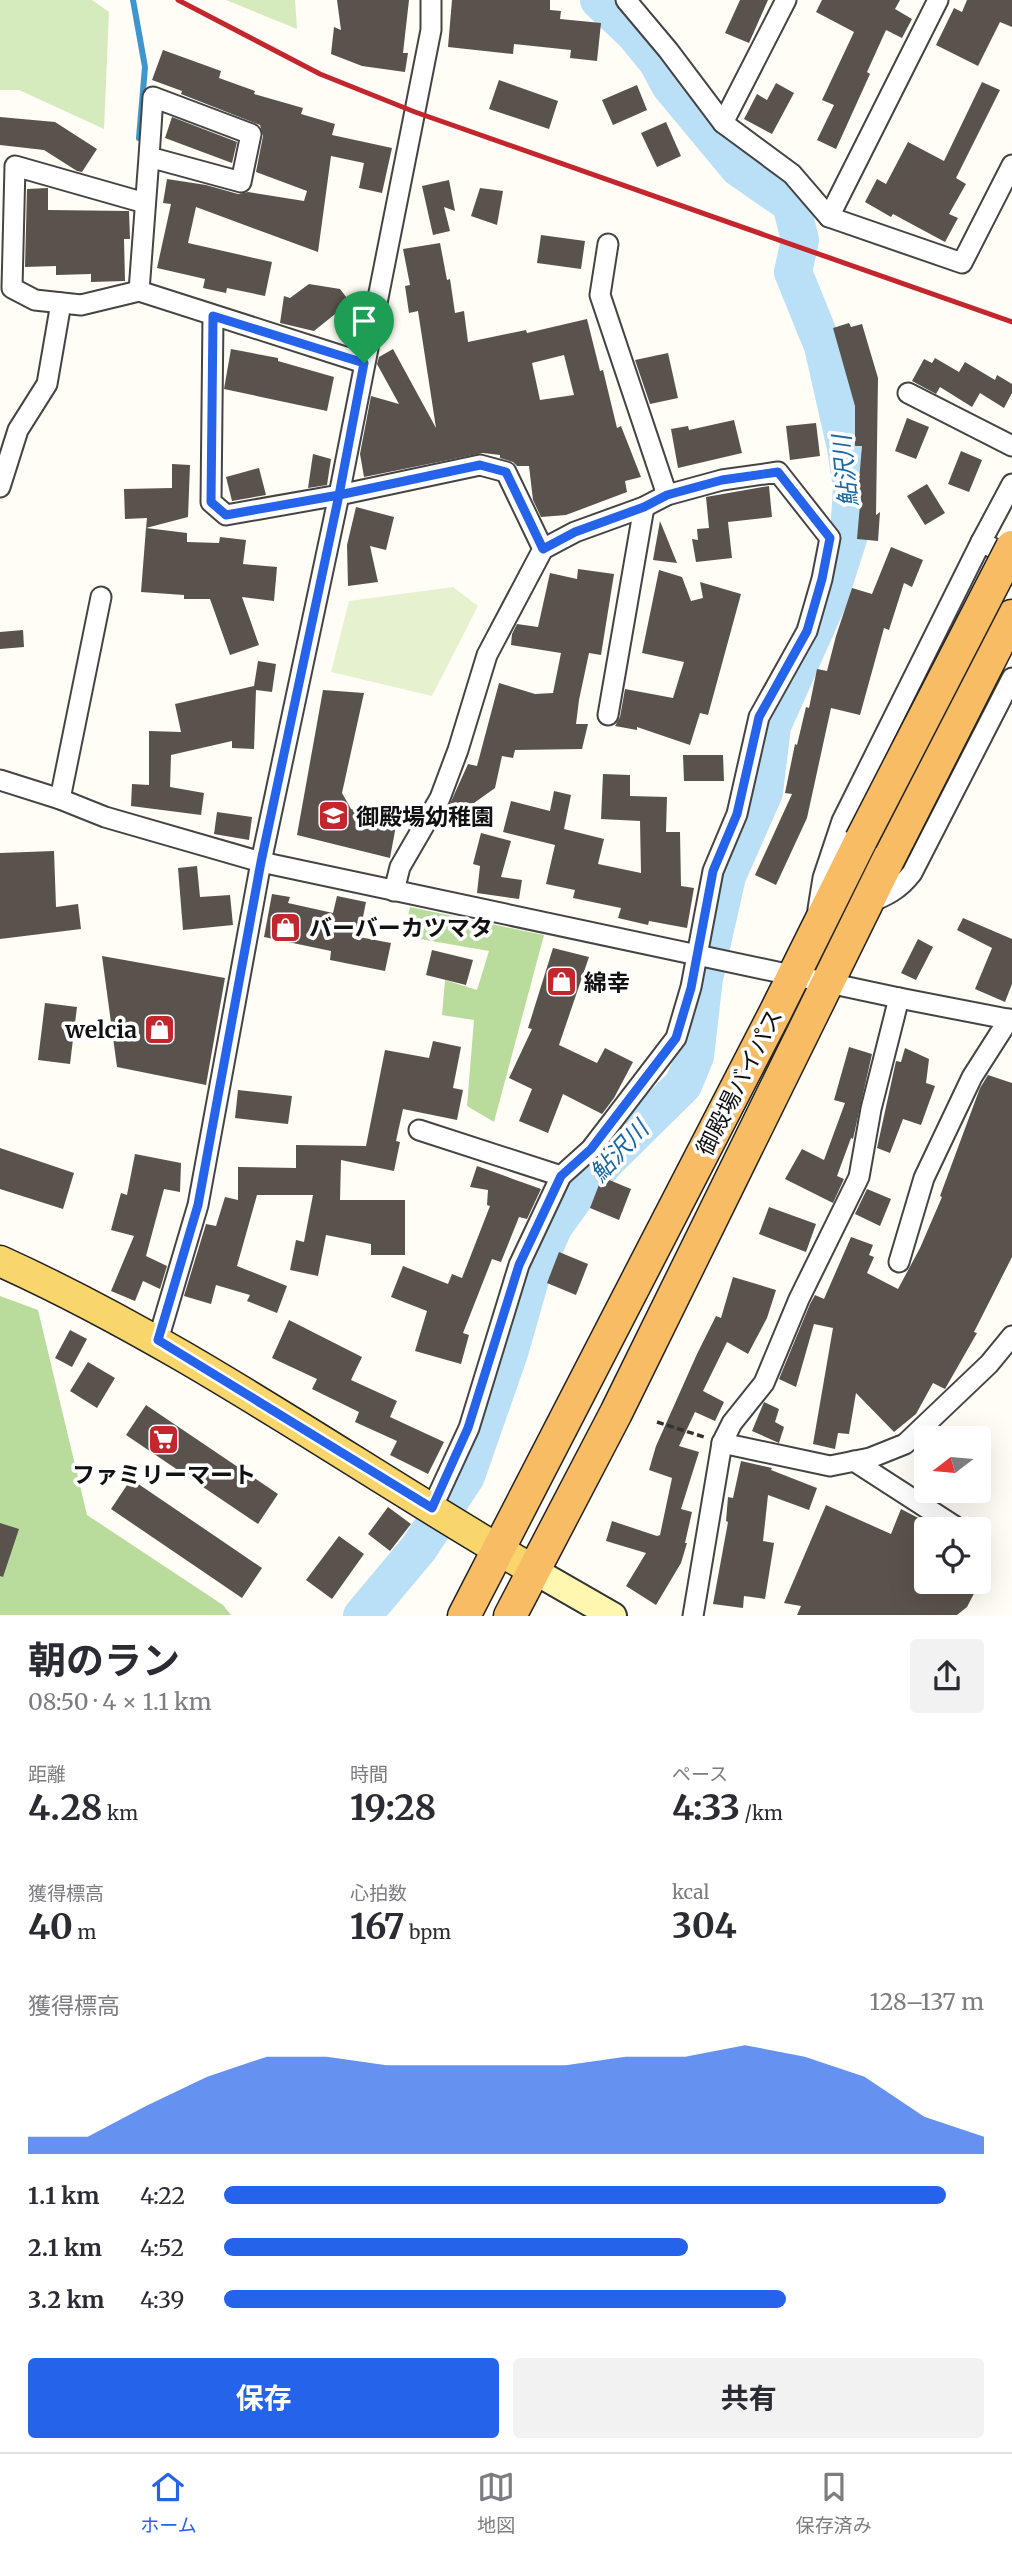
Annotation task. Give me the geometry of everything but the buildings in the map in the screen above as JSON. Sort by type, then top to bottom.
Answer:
[{"type":"highway","name":"御殿場バイパス","points":[[464,1615],[1012,547]]},
{"type":"highway","name":"御殿場バイパス","points":[[510,1615],[616,1413],[866,904],[1012,616]]},
{"type":"main road","points":[[0,1261],[60,1288],[158,1340],[497,1549],[614,1615]]},
{"type":"street","points":[[158,1340],[198,1205],[261,862],[339,495],[431,30],[431,0]]},
{"type":"street","points":[[626,0],[723,123],[792,174],[830,217],[962,263],[1012,165]]},
{"type":"street","points":[[723,123],[786,0]]},
{"type":"street","points":[[830,217],[938,0]]},
{"type":"street","points":[[139,291],[153,97],[251,134],[241,182],[149,157]]},
{"type":"street","points":[[145,203],[15,166],[12,288],[35,300],[81,305],[139,291],[364,363]]},
{"type":"street","points":[[608,244],[600,295],[667,495]]},
{"type":"street","points":[[0,487],[18,430],[47,384],[61,303]]},
{"type":"street","points":[[213,316],[211,502],[226,515],[339,495],[480,465],[506,472],[543,549]]},
{"type":"street","points":[[908,393],[1012,446]]},
{"type":"street","points":[[394,891],[400,867],[440,798],[458,750],[487,655],[543,549],[575,532],[644,507],[667,495],[722,480],[778,472],[830,538],[807,631],[759,717],[737,814],[713,871],[699,954],[676,1038],[591,1149],[561,1176],[519,1265],[468,1428],[432,1508]]},
{"type":"street","points":[[814,934],[823,878],[842,821],[1012,484]]},
{"type":"street","points":[[608,716],[644,507]]},
{"type":"street","points":[[981,542],[1012,559]]},
{"type":"street","points":[[60,799],[101,597]]},
{"type":"street","points":[[866,904],[891,894],[912,873],[1012,678]]},
{"type":"street","points":[[0,780],[105,817],[261,862],[899,998],[1011,1019],[972,1077],[925,1178],[899,1262]]},
{"type":"street","points":[[693,1615],[722,1443],[732,1423],[764,1383],[799,1299],[859,1177],[871,1109],[899,998]]},
{"type":"street","points":[[419,1130],[561,1176]]},
{"type":"street","points":[[722,1443],[830,1466],[870,1458],[905,1444],[989,1364],[1012,1336]]},
{"type":"street","points":[[854,1461],[941,1517]]},
{"type":"path","points":[[657,1422],[722,1443]]},
{"type":"green space","points":[[0,0],[92,0],[109,12],[104,129],[19,90],[0,90]]},
{"type":"green space","points":[[226,0],[295,0],[297,29]]},
{"type":"green space","points":[[453,587],[478,606],[432,696],[331,672],[349,601]]},
{"type":"green space","points":[[410,907],[544,935],[494,1122],[467,1106],[474,1020],[442,1015],[445,980],[477,990],[489,951],[403,936]]},
{"type":"green space","points":[[0,1296],[38,1310],[87,1515],[223,1605],[231,1615],[0,1615]]},
{"type":"waterway","points":[[133,0],[145,67],[139,138]]},
{"type":"waterway","name":"鮎沢川","points":[[362,1616],[419,1548],[466,1476],[509,1353],[531,1276],[554,1226],[577,1194],[608,1159],[683,1085],[695,1056],[704,978],[727,876],[764,792],[772,726],[829,598],[849,535],[852,487],[846,448],[823,346],[793,272],[800,240],[791,204],[739,168],[670,85],[657,61],[634,33],[599,0]]},
{"type":"railway","points":[[178,0],[320,74],[415,112],[1012,322]]},
{"type":"place","name":"御殿場幼稚園","points":[[333,816]]},
{"type":"place","name":"バーバーカツマタ","points":[[286,927]]},
{"type":"place","name":"綿幸","points":[[561,982]]},
{"type":"place","name":"welcia","points":[[160,1029]]},
{"type":"place","name":"ファミリーマート","points":[[164,1440]]},
{"type":"route","points":[[364,363],[213,316],[211,502],[226,515],[339,495],[261,862],[198,1205],[158,1340],[432,1508],[468,1428],[519,1265],[561,1176],[591,1149],[676,1038],[691,988],[713,871],[737,814],[759,717],[807,631],[830,538],[778,472],[722,480],[667,495],[644,507],[575,532],[543,549],[506,472],[480,465],[339,495],[364,363]]}]
